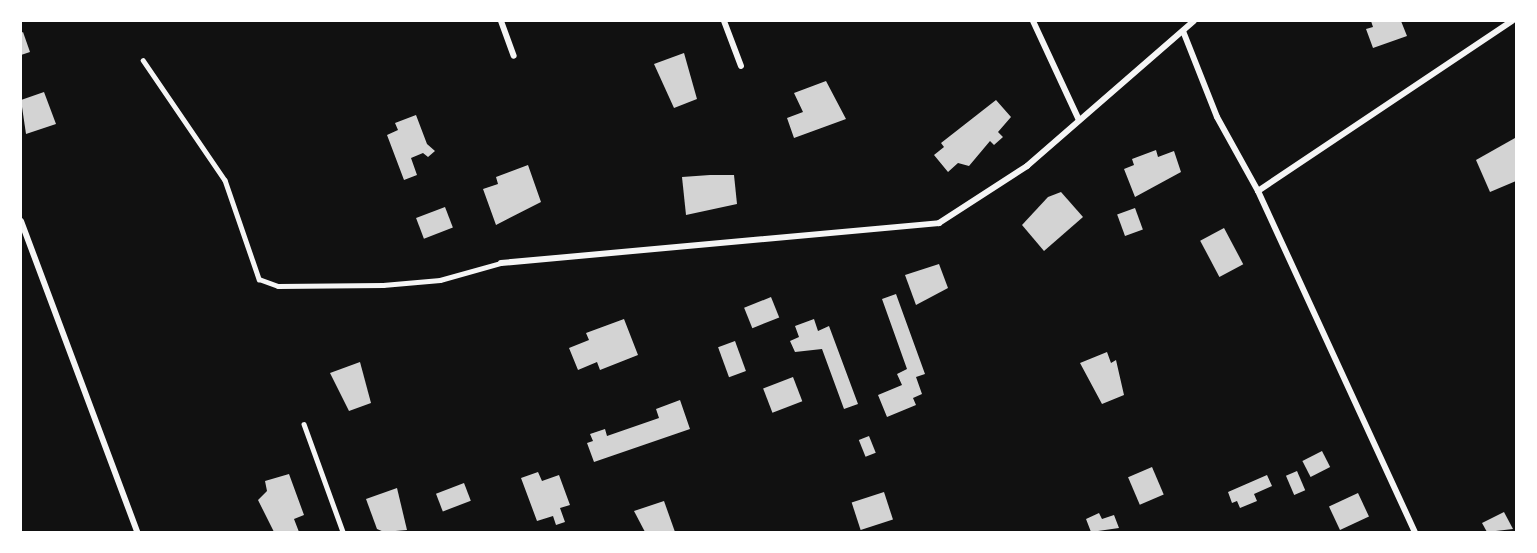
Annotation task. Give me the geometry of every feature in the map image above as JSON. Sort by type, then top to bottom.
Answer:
[{"type":"street","points":[[501,21],[514,56]]},
{"type":"street","points":[[724,21],[741,66]]},
{"type":"street","points":[[1033,21],[1079,120]]},
{"type":"street","points":[[501,263],[923,227],[958,214],[1079,120],[1194,21]]},
{"type":"street","points":[[1258,191],[1512,21]]},
{"type":"street","points":[[1183,31],[1217,117],[1258,191],[1415,532]]},
{"type":"street","points":[[21,221],[138,532]]},
{"type":"lane","points":[[143,60],[168,101],[200,136],[225,180],[259,279],[278,286],[383,285],[440,280],[501,263]]},
{"type":"lane","points":[[304,424],[343,532]]},
{"type":"building","points":[[1371,21],[1401,21],[1407,36],[1373,48],[1366,29],[1373,27]]},
{"type":"building","points":[[23,32],[30,52],[21,55],[21,33]]},
{"type":"building","points":[[684,53],[697,99],[674,108],[654,64]]},
{"type":"building","points":[[826,81],[846,119],[794,138],[787,118],[803,112],[794,93]]},
{"type":"building","points":[[44,92],[56,124],[26,134],[21,100]]},
{"type":"building","points":[[996,100],[1011,117],[998,132],[1003,137],[994,145],[990,141],[969,166],[958,163],[948,172],[934,155],[944,147],[941,143]]},
{"type":"building","points":[[416,115],[427,144],[435,151],[428,157],[423,153],[411,158],[417,175],[404,180],[387,135],[398,130],[395,123]]},
{"type":"building","points":[[1515,138],[1516,181],[1490,192],[1476,160]]},
{"type":"building","points":[[1156,150],[1158,157],[1174,151],[1181,172],[1135,197],[1124,169],[1134,165],[1132,159]]},
{"type":"building","points":[[528,165],[541,202],[496,225],[483,189],[498,184],[496,177]]},
{"type":"building","points":[[734,175],[737,204],[686,215],[682,177]]},
{"type":"building","points":[[1061,192],[1083,217],[1044,251],[1022,225],[1048,197]]},
{"type":"building","points":[[445,207],[453,228],[424,239],[416,218]]},
{"type":"building","points":[[1135,208],[1143,230],[1125,236],[1117,214]]},
{"type":"building","points":[[1224,228],[1243,264],[1219,277],[1200,241]]},
{"type":"building","points":[[939,264],[948,288],[916,305],[905,275]]},
{"type":"building","points":[[896,294],[925,374],[916,377],[922,394],[913,398],[916,405],[887,417],[878,395],[902,385],[897,374],[907,369],[882,299]]},
{"type":"building","points":[[771,297],[779,317],[752,328],[744,308]]},
{"type":"building","points":[[624,319],[638,355],[600,370],[597,362],[578,370],[569,348],[589,340],[586,333]]},
{"type":"building","points":[[814,319],[818,331],[829,326],[858,404],[844,409],[822,349],[795,352],[790,341],[799,337],[795,326]]},
{"type":"building","points":[[735,341],[746,371],[729,377],[718,347]]},
{"type":"building","points":[[1107,352],[1111,363],[1116,360],[1124,395],[1102,404],[1080,363]]},
{"type":"building","points":[[360,362],[371,403],[349,411],[330,373]]},
{"type":"building","points":[[793,377],[802,401],[772,413],[763,388]]},
{"type":"building","points":[[680,400],[690,429],[594,462],[587,443],[593,441],[590,434],[605,429],[607,436],[659,418],[656,409]]},
{"type":"building","points":[[869,436],[876,453],[866,457],[859,440]]},
{"type":"building","points":[[1322,451],[1330,467],[1311,477],[1302,461]]},
{"type":"building","points":[[1152,467],[1164,495],[1140,505],[1128,477]]},
{"type":"building","points":[[1297,471],[1305,490],[1294,495],[1286,476]]},
{"type":"building","points":[[538,472],[542,481],[559,475],[570,505],[560,508],[565,522],[556,525],[553,516],[537,521],[521,478]]},
{"type":"building","points":[[289,474],[304,515],[294,519],[299,532],[274,532],[258,500],[267,491],[265,481]]},
{"type":"building","points":[[1267,475],[1272,486],[1254,494],[1257,501],[1240,508],[1237,501],[1232,503],[1228,492]]},
{"type":"building","points":[[464,483],[471,501],[443,511],[436,494]]},
{"type":"building","points":[[397,488],[407,530],[384,532],[377,529],[366,499]]},
{"type":"building","points":[[884,492],[893,520],[861,530],[852,503]]},
{"type":"building","points":[[1358,493],[1369,517],[1340,530],[1329,507]]},
{"type":"building","points":[[664,501],[675,532],[645,532],[634,511]]},
{"type":"building","points":[[1504,512],[1513,529],[1487,532],[1482,523]]},
{"type":"building","points":[[1099,513],[1102,519],[1114,515],[1119,528],[1091,532],[1086,519]]}]
